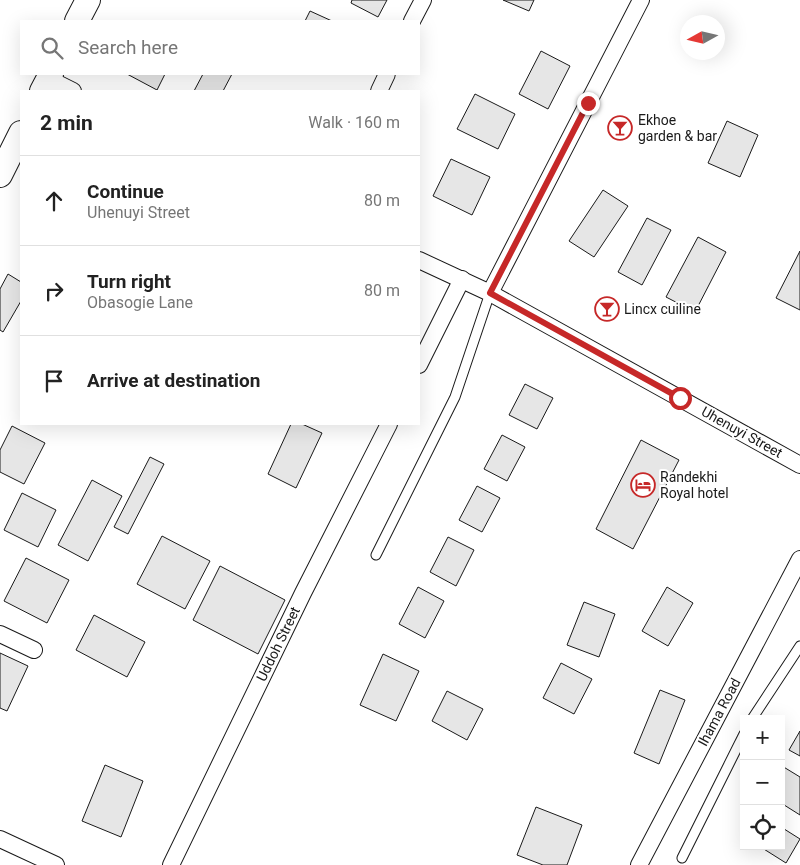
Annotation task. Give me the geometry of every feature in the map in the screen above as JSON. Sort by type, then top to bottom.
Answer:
[{"type":"street","points":[[78,20],[88,0]]},
{"type":"street","points":[[413,20],[423,0]]},
{"type":"street","points":[[490,293],[641,0]]},
{"type":"street","points":[[379,90],[387,75]]},
{"type":"street","points":[[48,81],[70,90]]},
{"type":"street","points":[[0,174],[20,135]]},
{"type":"street","name":"Uhenuyi Street","points":[[420,260],[490,293],[800,464]]},
{"type":"street","points":[[420,363],[462,279]]},
{"type":"street","name":"Uddoh Street","points":[[171,865],[303,593],[388,425]]},
{"type":"street","name":"Ihama Road","points":[[639,865],[798,566]]},
{"type":"street","points":[[0,634],[34,650]]},
{"type":"street","points":[[0,840],[56,865]]},
{"type":"lane","points":[[376,555],[455,397],[490,293]]},
{"type":"lane","points":[[755,715],[800,646]]},
{"type":"lane","points":[[682,858],[740,742]]},
{"type":"building","points":[[352,0],[387,0],[378,17],[351,3]]},
{"type":"building","points":[[503,0],[534,0],[529,11]]},
{"type":"building","points":[[310,11],[330,20],[306,20]]},
{"type":"building","points":[[541,51],[570,66],[548,109],[519,94]]},
{"type":"building","points":[[129,75],[164,75],[157,90]]},
{"type":"building","points":[[202,75],[231,75],[224,90],[195,90]]},
{"type":"building","points":[[475,94],[515,114],[498,149],[457,129]]},
{"type":"building","points":[[727,121],[758,135],[740,177],[708,163]]},
{"type":"building","points":[[451,159],[490,177],[472,215],[433,196]]},
{"type":"building","points":[[603,190],[628,206],[594,257],[569,241]]},
{"type":"building","points":[[647,218],[671,230],[642,285],[618,272]]},
{"type":"building","points":[[698,237],[726,252],[695,312],[666,297]]},
{"type":"building","points":[[800,251],[800,310],[776,298]]},
{"type":"building","points":[[8,274],[20,281],[20,303],[3,332],[0,330],[0,289]]},
{"type":"building","points":[[525,384],[553,398],[537,429],[509,415]]},
{"type":"building","points":[[291,425],[304,425],[322,433],[296,488],[268,474]]},
{"type":"building","points":[[12,426],[45,443],[24,484],[0,472],[0,450]]},
{"type":"building","points":[[502,435],[525,447],[507,481],[484,469]]},
{"type":"building","points":[[641,440],[679,460],[633,549],[596,529]]},
{"type":"building","points":[[150,457],[164,464],[128,534],[114,527]]},
{"type":"building","points":[[92,480],[122,496],[88,561],[58,545]]},
{"type":"building","points":[[477,486],[500,498],[482,532],[459,520]]},
{"type":"building","points":[[22,493],[56,510],[38,547],[4,530]]},
{"type":"building","points":[[162,536],[210,561],[185,609],[137,584]]},
{"type":"building","points":[[448,537],[474,550],[456,586],[430,572]]},
{"type":"building","points":[[26,558],[69,580],[47,623],[4,601]]},
{"type":"building","points":[[220,566],[285,600],[258,654],[193,620]]},
{"type":"building","points":[[418,587],[444,601],[425,638],[399,624]]},
{"type":"building","points":[[667,587],[693,603],[668,646],[642,631]]},
{"type":"building","points":[[584,602],[615,614],[599,657],[567,645]]},
{"type":"building","points":[[94,615],[145,642],[127,677],[76,650]]},
{"type":"building","points":[[0,653],[28,666],[7,711],[0,708]]},
{"type":"building","points":[[383,654],[419,671],[396,721],[360,705]]},
{"type":"building","points":[[561,663],[592,679],[574,714],[543,698]]},
{"type":"building","points":[[660,690],[685,700],[659,764],[634,753]]},
{"type":"building","points":[[447,691],[483,709],[467,740],[432,721]]},
{"type":"building","points":[[800,731],[800,756],[789,750]]},
{"type":"building","points":[[105,765],[143,781],[121,837],[82,821]]},
{"type":"building","points":[[785,768],[800,777],[800,815],[785,806]]},
{"type":"building","points":[[536,807],[582,825],[567,865],[543,865],[517,855]]},
{"type":"building","points":[[785,830],[800,839],[786,863],[765,850],[785,850]]},
{"type":"place","name":"Ekhoe garden & bar","points":[[620,128]]},
{"type":"place","name":"Lincx cuiline","points":[[607,309]]},
{"type":"place","name":"Randekhi Royal hotel","points":[[643,485]]},
{"type":"route","points":[[588,103],[490,293],[680,398]]}]
